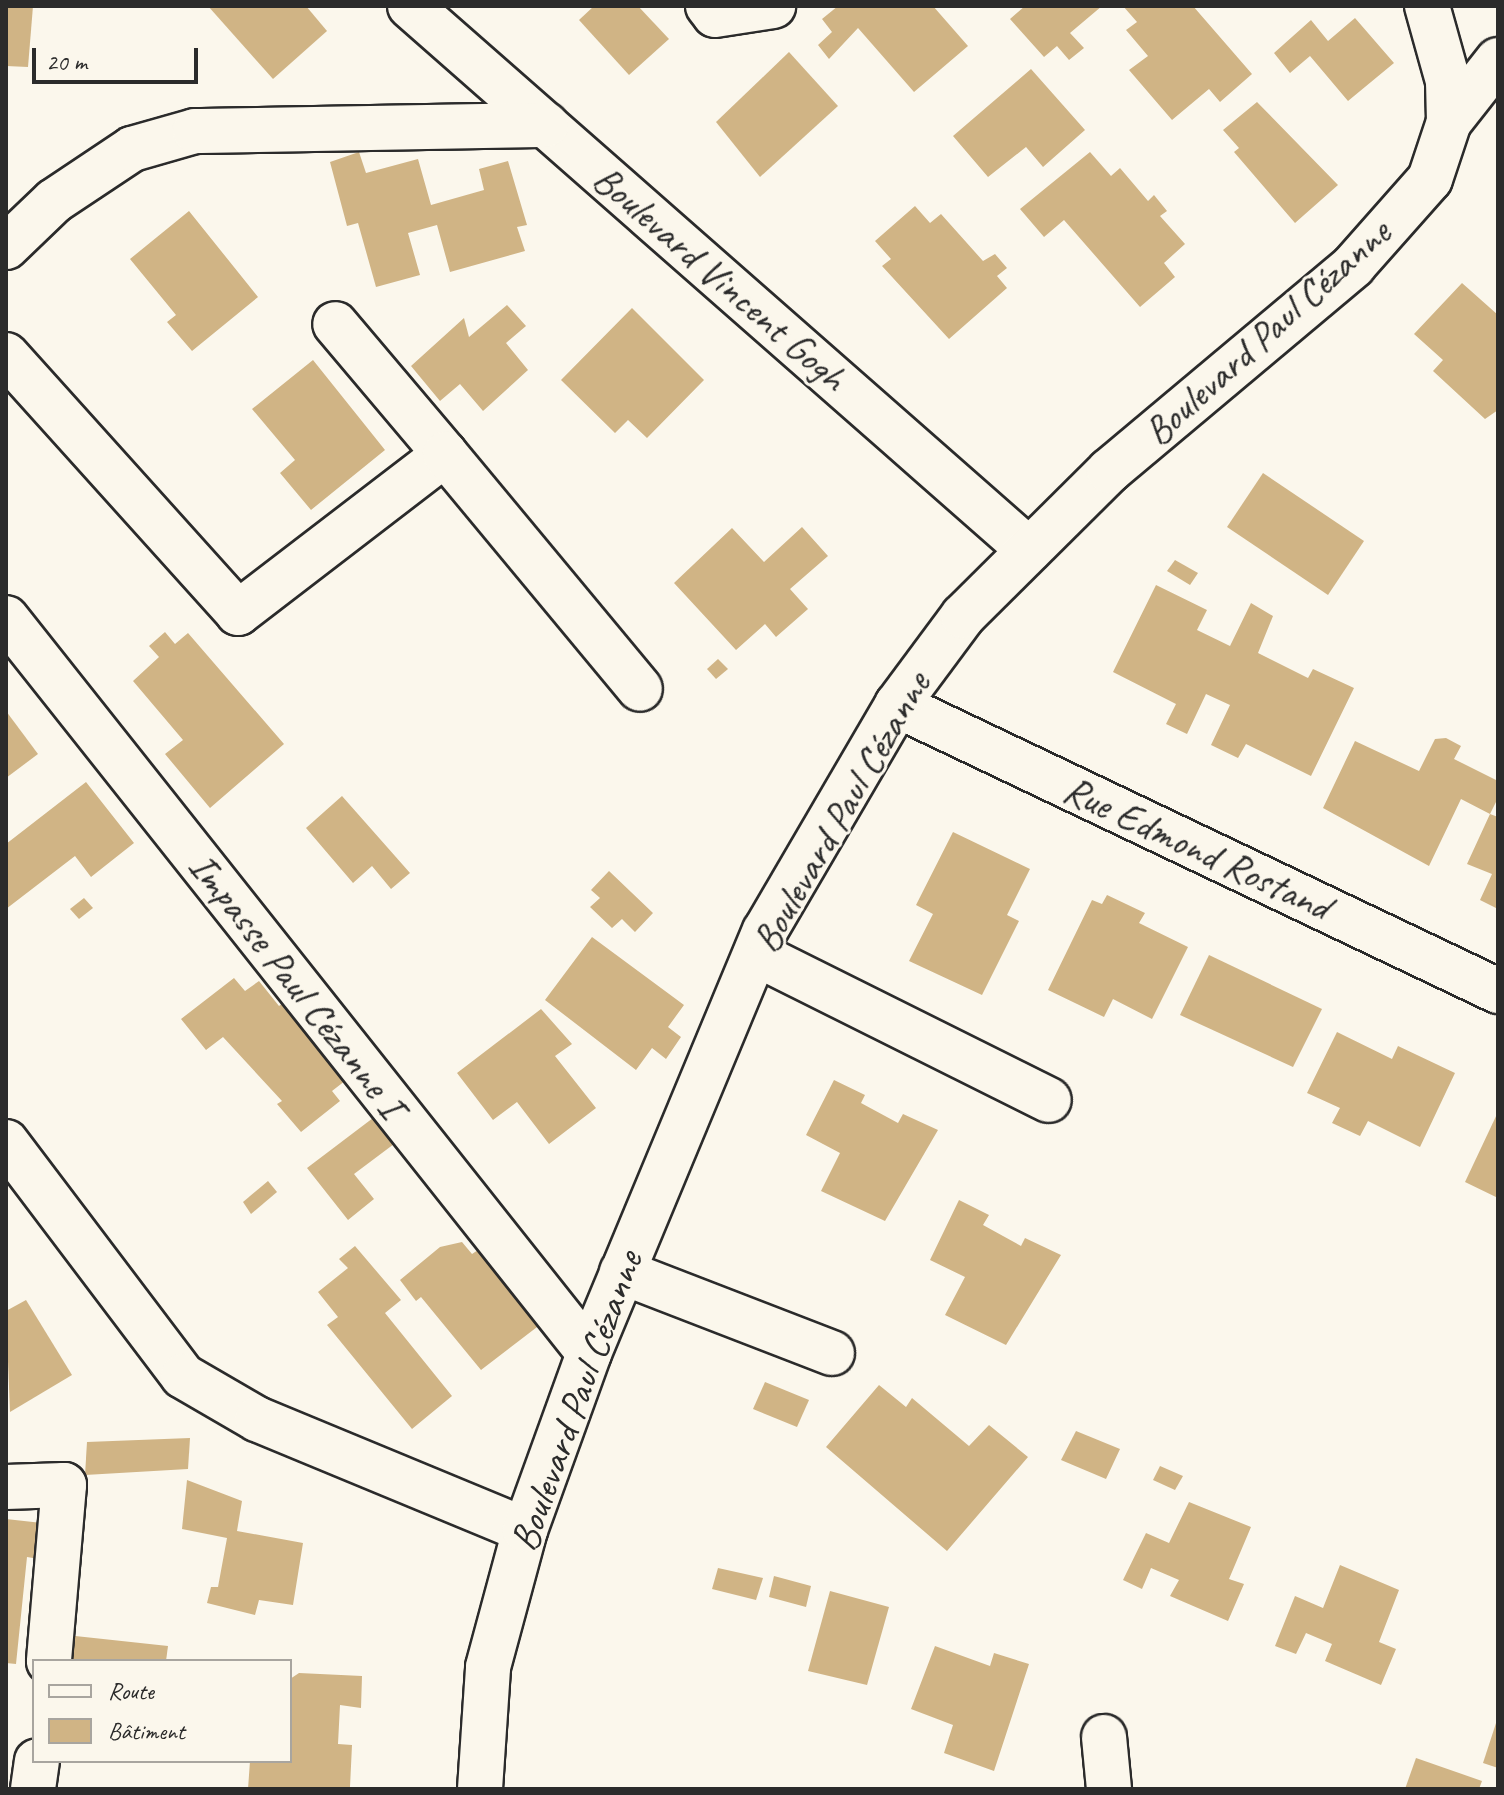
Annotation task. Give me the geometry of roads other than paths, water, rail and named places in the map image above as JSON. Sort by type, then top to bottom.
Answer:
[{"type":"street","name":"Boulevard Vincent Gogh","points":[[410,6],[1029,550]]},
{"type":"street","points":[[708,6],[715,15],[773,6]]},
{"type":"street","name":"Boulevard Paul Cézanne","points":[[480,1789],[488,1667],[525,1530],[589,1353],[756,954],[897,705],[963,616],[1109,471],[1353,266],[1430,179],[1449,122],[1448,81],[1427,6]]},
{"type":"street","points":[[1449,122],[1498,60]]},
{"type":"street","points":[[6,247],[54,201],[132,149],[195,131],[546,125]]},
{"type":"street","points":[[335,324],[640,689]]},
{"type":"street","points":[[6,355],[238,613],[445,454]]},
{"type":"street","name":"Impasse Paul Cézanne I","points":[[6,618],[589,1353]]},
{"type":"street","name":"Rue Edmond Rostand","points":[[897,705],[1498,991]]},
{"type":"street","points":[[756,954],[1049,1100]]},
{"type":"street","points":[[6,1142],[183,1376],[257,1419],[525,1530]]},
{"type":"street","points":[[622,1272],[832,1353]]},
{"type":"street","points":[[6,1487],[64,1485],[49,1659]]},
{"type":"street","points":[[1104,1737],[1109,1789]]},
{"type":"street","points":[[33,1789],[37,1763]]}]
